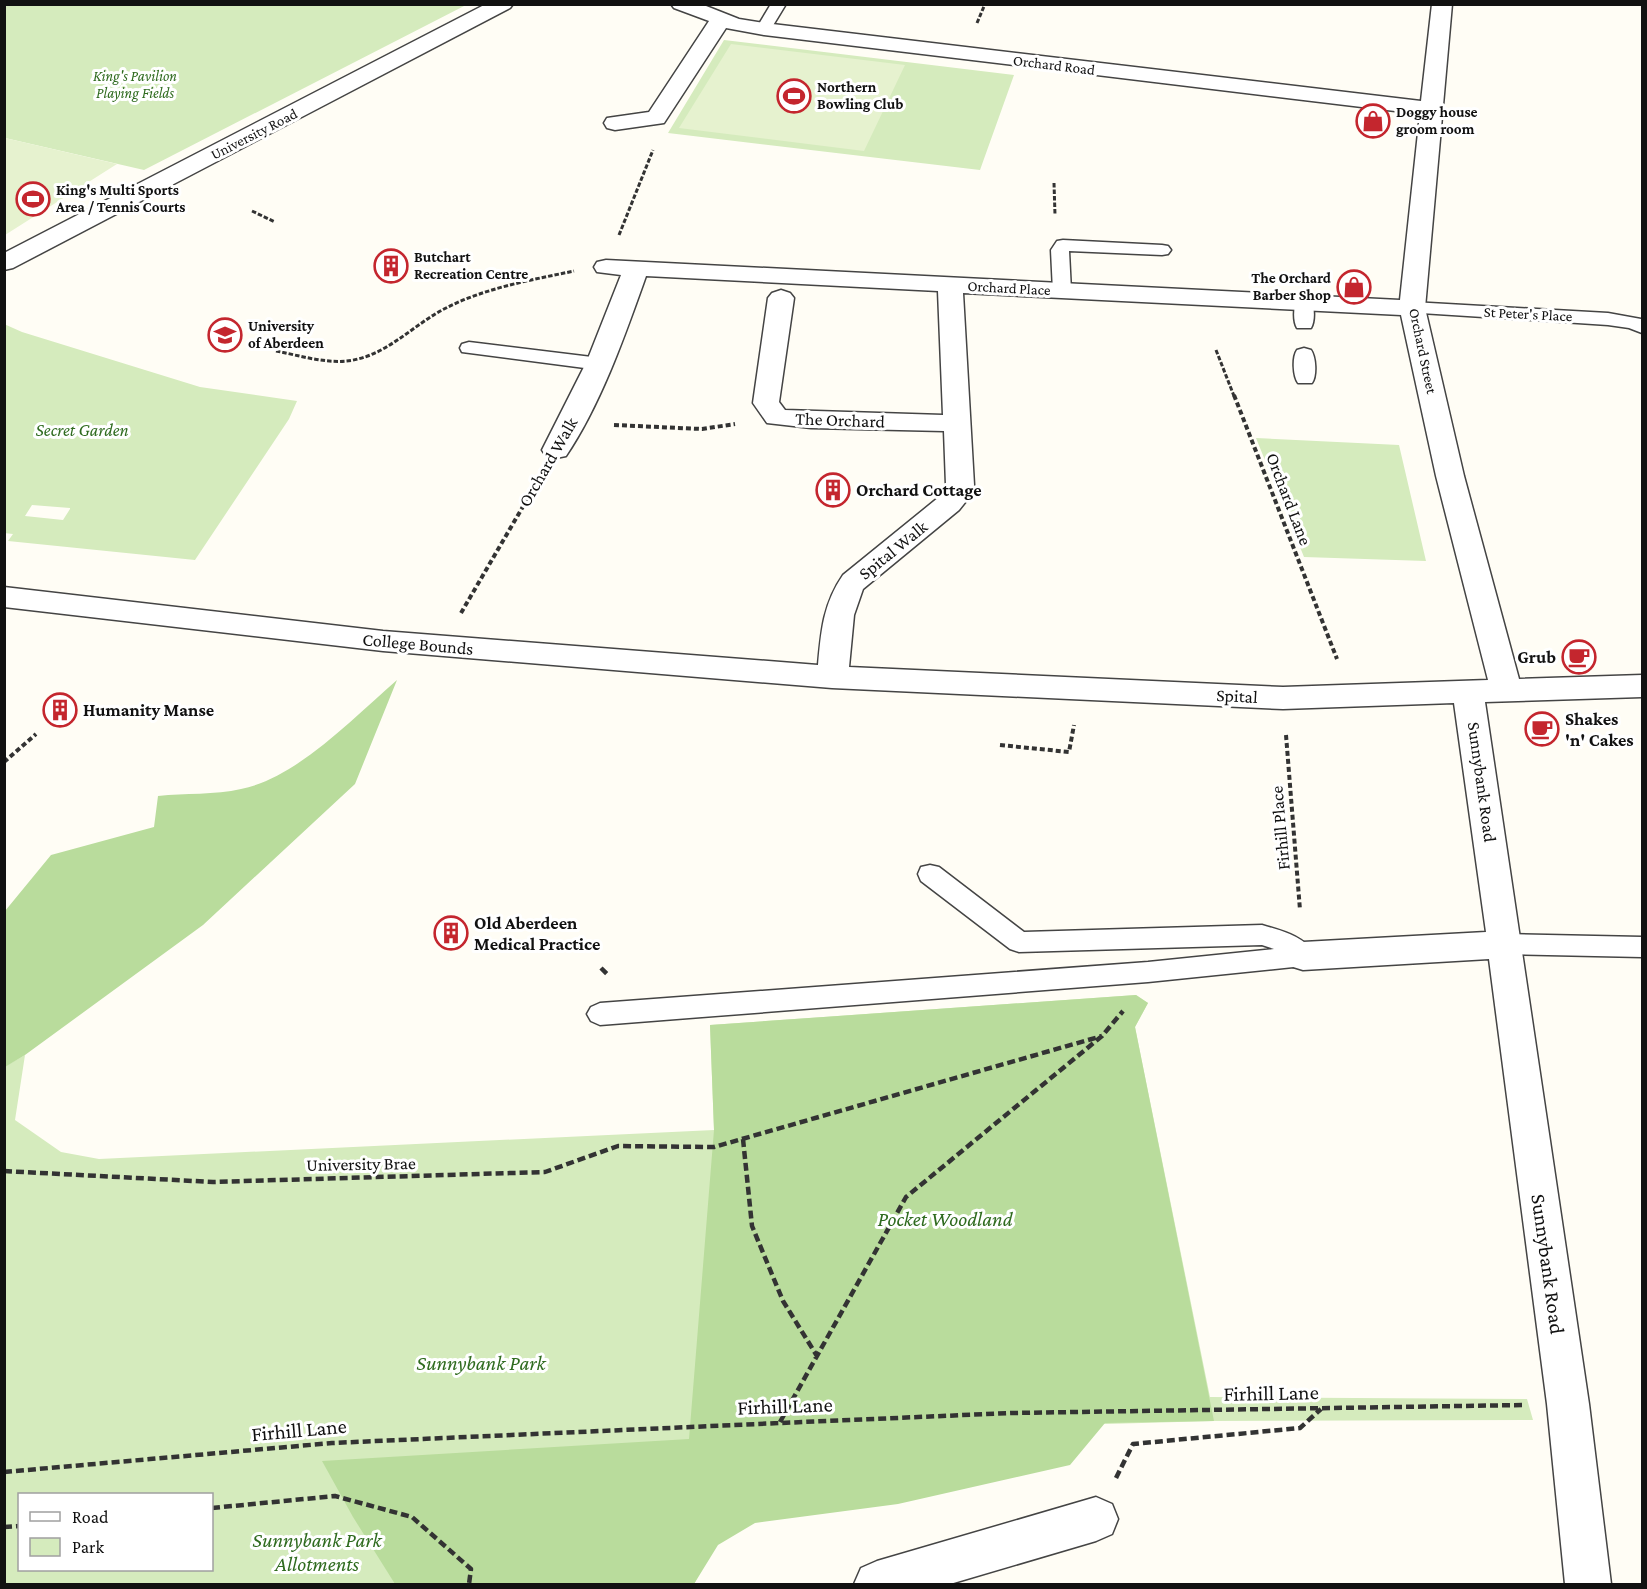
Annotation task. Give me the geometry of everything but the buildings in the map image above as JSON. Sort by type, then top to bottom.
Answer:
[{"type":"street","name":"University Road","points":[[4,263],[503,4]]},
{"type":"street","name":"Orchard Road","points":[[681,4],[721,19],[764,30],[1431,109]]},
{"type":"street","name":"Orchard Street","points":[[1442,4],[1412,308],[1450,476],[1506,690]]},
{"type":"street","points":[[615,123],[656,118],[721,19]]},
{"type":"street","name":"Orchard Place","points":[[606,267],[1062,291],[1304,314],[1412,308]]},
{"type":"street","name":"Orchard Walk","points":[[556,450],[572,423],[600,364],[616,327],[636,269]]},
{"type":"street","name":"Spital Walk","points":[[832,677],[841,605],[845,592],[853,582],[957,495],[960,485],[950,285]]},
{"type":"street","name":"The Orchard","points":[[781,298],[766,404],[777,417],[811,420],[956,423]]},
{"type":"street","name":"College Bounds","points":[[4,597],[441,646],[832,677]]},
{"type":"street","name":"Spital","points":[[832,677],[1283,698],[1642,686]]},
{"type":"street","name":"Sunnybank Road","points":[[1468,691],[1568,1404],[1588,1584]]},
{"type":"street","points":[[1303,956],[1505,944]]},
{"type":"street","points":[[877,1584],[1096,1519]]},
{"type":"lane","points":[[764,30],[779,4]]},
{"type":"lane","points":[[1062,291],[1060,249],[1063,245],[1162,250]]},
{"type":"lane","name":"St Peter's Place","points":[[1412,308],[1621,320],[1642,328]]},
{"type":"lane","points":[[1621,320],[1642,321]]},
{"type":"lane","points":[[469,348],[600,364]]},
{"type":"lane","points":[[1304,354],[1305,379]]},
{"type":"lane","points":[[930,874],[1019,942],[1262,935],[1286,943],[1303,956]]},
{"type":"lane","points":[[1505,944],[1642,947]]},
{"type":"lane","points":[[600,1014],[1148,972],[1303,956]]},
{"type":"path","points":[[276,351],[343,361],[360,358],[444,309],[468,298],[523,281],[606,267],[660,135],[656,118]]},
{"type":"path","points":[[252,210],[275,222]]},
{"type":"path","name":"Orchard Lane","points":[[1216,350],[1337,658]]},
{"type":"path","points":[[572,423],[702,429],[777,417]]},
{"type":"path","name":"Orchard Walk","points":[[441,646],[556,450]]},
{"type":"path","points":[[1000,746],[1069,752],[1082,689]]},
{"type":"path","name":"Firhill Place","points":[[1283,698],[1303,956]]},
{"type":"path","points":[[4,762],[36,734]]},
{"type":"path","points":[[780,1422],[906,1197],[1102,1036],[1130,1003]]},
{"type":"path","name":"University Brae","points":[[4,1171],[213,1182],[545,1172],[618,1146],[714,1147],[1102,1036]]},
{"type":"path","points":[[743,1139],[752,1226],[783,1301],[817,1356]]},
{"type":"path","name":"Firhill Lane","points":[[4,1472],[332,1443],[780,1422],[1011,1413],[1568,1404]]},
{"type":"path","points":[[1096,1519],[1133,1444],[1300,1428],[1321,1409]]},
{"type":"path","points":[[213,1508],[335,1496],[412,1517],[471,1569],[469,1584]]},
{"type":"green space","name":"King's Pavilion Playing Fields","points":[[5,5],[466,5],[144,170],[5,138]]},
{"type":"green space","points":[[724,40],[1014,75],[980,170],[668,133]]},
{"type":"green space","name":"Northern Bowling Club","points":[[731,44],[905,65],[864,151],[679,128]]},
{"type":"green space","name":"King's Multi Sports Area / Tennis Courts","points":[[5,138],[117,164],[5,235]]},
{"type":"green space","name":"Secret Garden","points":[[4,324],[22,332],[200,387],[297,401],[289,419],[195,560],[8,541],[13,534],[4,533]],"holes":[[[32,505],[70,508],[63,520],[25,516]]]},
{"type":"green space","points":[[1256,438],[1399,445],[1426,561],[1304,557]]},
{"type":"green space","points":[[397,680],[355,784],[203,925],[25,1055],[5,1067],[5,911],[51,855],[154,827],[158,796],[231,791],[262,783],[283,773],[344,728]]},
{"type":"green space","name":"Sunnybank Park","points":[[1136,995],[1148,1003],[1135,1027],[1210,1397],[1527,1399],[1533,1420],[1214,1421],[775,1433],[694,1584],[5,1584],[4,1067],[25,1055],[15,1120],[61,1152],[99,1159],[714,1130],[710,1025]]},
{"type":"green space","name":"Pocket Woodland","points":[[1136,995],[1148,1003],[1135,1027],[1214,1421],[1105,1423],[1070,1465],[898,1504],[755,1523],[718,1545],[694,1584],[395,1584],[353,1517],[322,1461],[689,1439],[714,1130],[710,1025]]},
{"type":"place","name":"Northern Bowling Club","points":[[794,96]]},
{"type":"place","name":"Doggy house groom room","points":[[1373,121]]},
{"type":"place","name":"King's Multi Sports Area / Tennis Courts","points":[[33,199]]},
{"type":"place","name":"Butchart Recreation Centre","points":[[391,266]]},
{"type":"place","name":"The Orchard Barber Shop","points":[[1354,287]]},
{"type":"place","name":"University of Aberdeen","points":[[225,335]]},
{"type":"place","name":"Orchard Cottage","points":[[833,490]]},
{"type":"place","name":"Grub","points":[[1579,657]]},
{"type":"place","name":"Humanity Manse","points":[[60,710]]},
{"type":"place","name":"Shakes 'n' Cakes","points":[[1542,729]]},
{"type":"place","name":"Old Aberdeen Medical Practice","points":[[451,933]]},
{"type":"park label","name":"Sunnybank Park Allotments","points":[[317,1552]]}]
